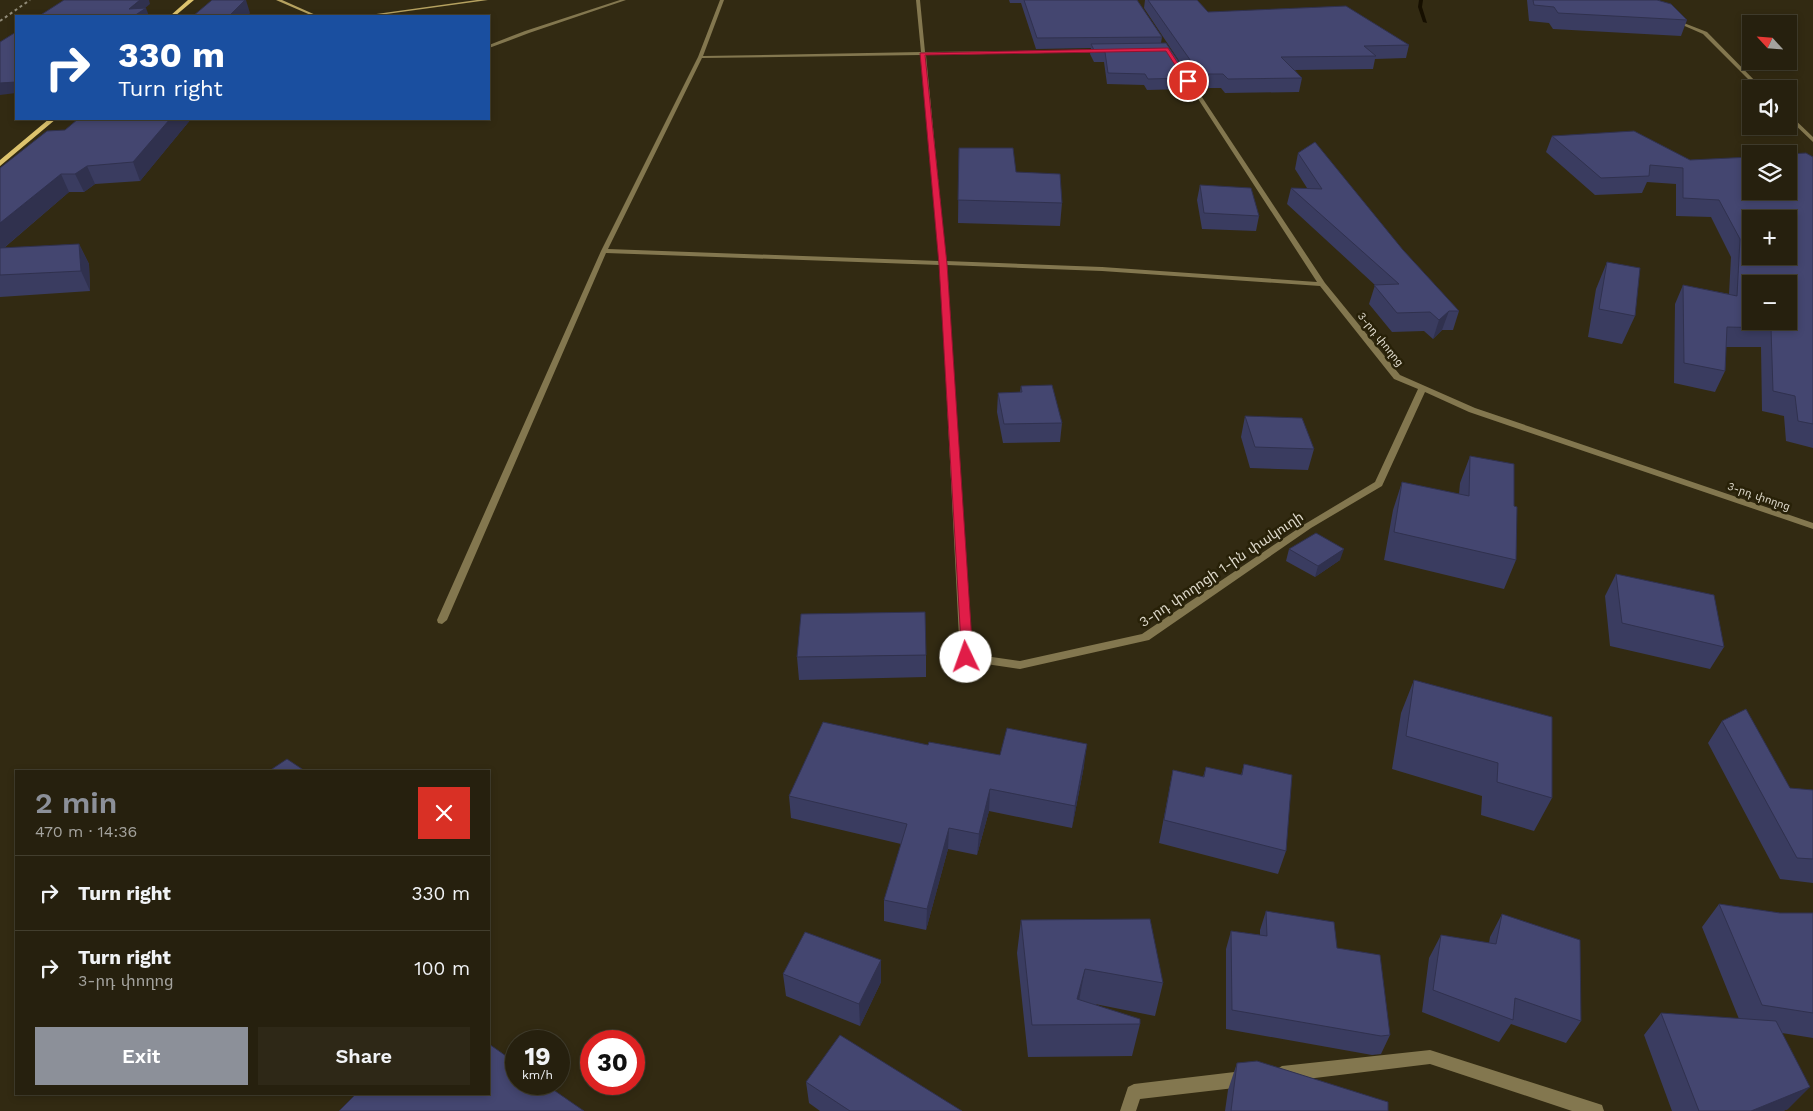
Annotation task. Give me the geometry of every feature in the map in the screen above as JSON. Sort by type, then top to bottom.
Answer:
[{"type":"main road","points":[[173,15],[191,0]]},
{"type":"main road","points":[[0,164],[52,120]]},
{"type":"street","points":[[278,0],[314,15]]},
{"type":"street","points":[[372,15],[486,0]]},
{"type":"street","points":[[490,47],[624,0]]},
{"type":"street","points":[[442,620],[604,251],[700,57],[722,0]]},
{"type":"street","name":"3-րդ փողոցի 1-ին փակուղի","points":[[918,0],[943,264],[966,657],[1020,665],[1145,638],[1308,526],[1379,484],[1422,390]]},
{"type":"street","points":[[1671,18],[1705,33],[1752,80]]},
{"type":"street","points":[[700,57],[1109,51]]},
{"type":"street","name":"3-րդ փողոց","points":[[1178,66],[1322,284],[1397,377],[1422,390],[1472,410],[1813,526]]},
{"type":"street","points":[[1797,124],[1813,140]]},
{"type":"street","points":[[604,251],[1102,269],[1322,284]]},
{"type":"street","points":[[1128,1111],[1134,1092],[1430,1057],[1596,1111]]},
{"type":"building","points":[[64,0],[140,0],[129,9],[146,8],[136,15],[41,15]]},
{"type":"building","points":[[212,0],[245,0],[230,15],[194,15]]},
{"type":"building","points":[[1024,0],[1137,0],[1162,37],[1037,38]]},
{"type":"building","points":[[1148,0],[1197,0],[1208,12],[1346,6],[1409,45],[1364,46],[1376,56],[1281,57],[1302,78],[1228,79],[1223,74],[1200,74]]},
{"type":"building","points":[[1533,0],[1657,0],[1671,4],[1687,20],[1558,13],[1554,7],[1534,5]]},
{"type":"building","points":[[15,33],[15,82],[0,83],[0,42]]},
{"type":"building","points":[[1166,43],[1190,78],[1148,79],[1145,74],[1108,73],[1105,52],[1095,52],[1091,44]]},
{"type":"building","points":[[77,120],[169,120],[133,162],[87,166],[75,174],[61,174],[0,223],[0,168],[47,131],[65,130]]},
{"type":"building","points":[[1634,131],[1690,160],[1742,157],[1742,200],[1797,200],[1797,154],[1806,153],[1813,157],[1813,424],[1798,421],[1795,396],[1773,391],[1771,330],[1797,330],[1797,275],[1742,275],[1742,327],[1727,327],[1725,371],[1684,363],[1683,285],[1737,296],[1740,239],[1719,200],[1683,198],[1683,168],[1650,165],[1649,176],[1601,178],[1552,136]]},
{"type":"building","points":[[1315,142],[1403,250],[1459,311],[1449,311],[1439,320],[1430,312],[1397,313],[1374,285],[1399,284],[1291,188],[1322,189],[1298,153]]},
{"type":"building","points":[[959,148],[1013,148],[1016,172],[1060,174],[1062,203],[958,200]]},
{"type":"building","points":[[1200,185],[1251,188],[1259,216],[1204,213]]},
{"type":"building","points":[[79,244],[81,271],[0,275],[0,248]]},
{"type":"building","points":[[1607,262],[1640,268],[1635,316],[1599,309]]},
{"type":"building","points":[[1052,385],[1062,423],[1004,424],[998,393],[1022,392],[1021,386]]},
{"type":"building","points":[[1245,416],[1302,418],[1314,449],[1255,447]]},
{"type":"building","points":[[1470,456],[1514,464],[1514,506],[1517,507],[1516,560],[1394,532],[1402,482],[1469,496]]},
{"type":"building","points":[[1316,533],[1344,549],[1318,566],[1289,549]]},
{"type":"building","points":[[1616,574],[1714,595],[1724,647],[1622,623]]},
{"type":"building","points":[[925,612],[926,655],[797,657],[801,614]]},
{"type":"building","points":[[1414,680],[1552,717],[1552,798],[1497,782],[1498,763],[1406,736]]},
{"type":"building","points":[[1746,709],[1790,788],[1813,790],[1813,859],[1797,858],[1722,721]]},
{"type":"building","points":[[823,722],[928,745],[929,742],[1000,755],[1007,728],[1087,744],[1075,806],[990,789],[979,834],[949,828],[927,909],[884,900],[907,824],[789,796]]},
{"type":"building","points":[[287,759],[304,770],[270,770]]},
{"type":"building","points":[[1244,764],[1292,775],[1286,851],[1164,820],[1173,770],[1204,777],[1206,767],[1242,775]]},
{"type":"building","points":[[1719,904],[1780,913],[1813,913],[1813,1013],[1762,1005]]},
{"type":"building","points":[[1266,911],[1334,922],[1337,948],[1380,955],[1390,1035],[1381,1036],[1232,1010],[1231,931],[1267,936]]},
{"type":"building","points":[[1502,914],[1580,940],[1581,1021],[1515,998],[1513,1020],[1433,990],[1441,935],[1496,944]]},
{"type":"building","points":[[1150,919],[1163,983],[1085,969],[1077,999],[1140,1019],[1140,1024],[1032,1025],[1021,920]]},
{"type":"building","points":[[805,932],[881,960],[859,1004],[783,974]]},
{"type":"building","points":[[1661,1013],[1776,1021],[1810,1087],[1751,1111],[1699,1111]]},
{"type":"building","points":[[840,1035],[962,1111],[850,1111],[806,1082]]},
{"type":"building","points":[[490,1045],[505,1055],[505,1095],[561,1095],[584,1111],[339,1111],[355,1095],[490,1095]]},
{"type":"building","points":[[1257,1061],[1388,1102],[1388,1111],[1231,1111],[1237,1063]]},
{"type":"waterway","points":[[1421,0],[1420,7],[1425,22]]},
{"type":"railway","points":[[0,21],[30,0]]},
{"type":"route","points":[[966,657],[943,264],[922,53],[1168,50],[1188,81]]}]
